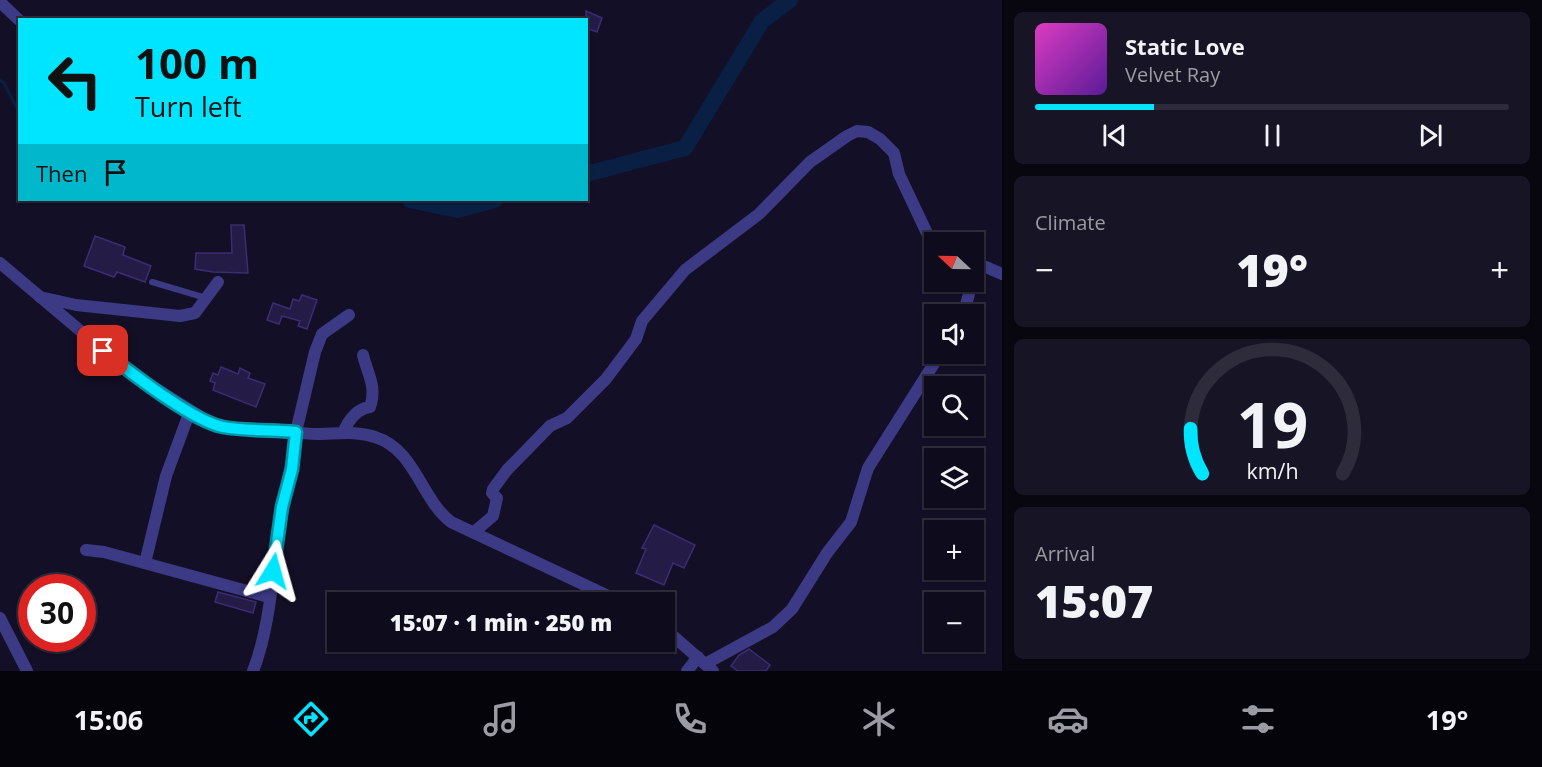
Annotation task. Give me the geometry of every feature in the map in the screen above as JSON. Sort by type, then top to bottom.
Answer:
[{"type":"street","points":[[7,3],[18,18]]},
{"type":"street","points":[[474,532],[493,516],[498,498],[492,493],[493,489],[507,470],[550,426],[567,418],[606,379],[636,339],[642,321],[685,270],[759,214],[810,162],[847,136],[857,131],[868,132],[880,139],[894,153],[907,192],[926,232]]},
{"type":"street","points":[[0,263],[128,371],[190,411],[222,427],[322,436],[357,432],[376,437],[403,454],[441,514],[600,592]]},
{"type":"street","points":[[984,267],[1002,274]]},
{"type":"street","points":[[39,296],[76,305],[180,316],[195,313],[218,282]]},
{"type":"street","points":[[253,671],[269,597],[282,507],[292,469],[296,432],[315,352],[322,334],[349,315]]},
{"type":"street","points":[[343,433],[348,422],[360,409],[370,407],[374,395],[374,385],[363,355]]},
{"type":"street","points":[[687,671],[706,664],[773,627],[792,609],[827,553],[851,522],[868,468],[934,364]]},
{"type":"street","points":[[145,563],[166,476],[190,411]]},
{"type":"street","points":[[86,550],[145,563],[269,597]]},
{"type":"street","points":[[0,618],[27,671]]},
{"type":"street","points":[[675,637],[706,664]]},
{"type":"lane","points":[[152,282],[207,298]]},
{"type":"building","points":[[586,11],[602,18],[597,32],[588,29],[588,18],[586,18]]},
{"type":"building","points":[[231,225],[244,225],[248,273],[195,269],[196,253],[232,253]]},
{"type":"building","points":[[95,236],[125,247],[123,255],[151,266],[145,282],[117,272],[114,277],[84,266]]},
{"type":"building","points":[[302,295],[317,300],[307,329],[298,326],[300,321],[282,316],[279,324],[267,320],[273,303],[290,309],[293,299],[299,301]]},
{"type":"building","points":[[221,367],[238,374],[240,368],[250,373],[248,378],[265,384],[256,407],[213,390],[215,383],[210,381],[213,373],[218,375]]},
{"type":"building","points":[[654,525],[695,545],[684,568],[673,563],[664,585],[636,573],[646,549],[642,548]]},
{"type":"building","points":[[218,592],[256,602],[253,613],[215,602]]},
{"type":"building","points":[[749,649],[770,665],[766,671],[738,671],[731,666],[739,655]]},
{"type":"waterway","points":[[588,173],[685,148],[762,21],[790,0]]},
{"type":"waterway","points":[[0,80],[4,83],[18,110]]},
{"type":"waterway","points":[[415,201],[457,210],[491,201]]},
{"type":"route","points":[[103,351],[170,400],[222,427],[296,432],[292,469],[282,507],[273,571]]}]
